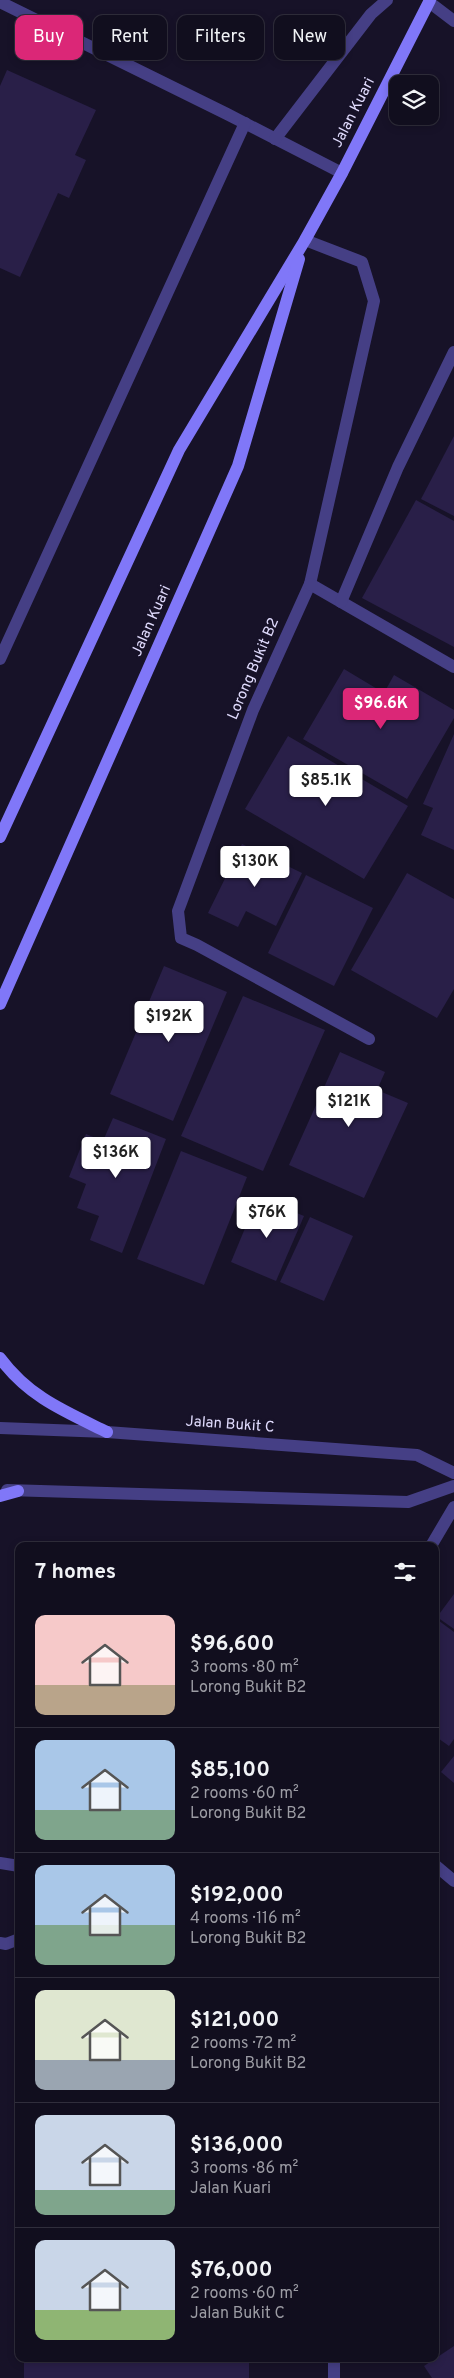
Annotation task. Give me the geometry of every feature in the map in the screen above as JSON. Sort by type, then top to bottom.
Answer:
[{"type":"street","points":[[275,139],[371,14],[387,0]]},
{"type":"street","points":[[430,1],[454,21]]},
{"type":"street","name":"Jalan Kuari","points":[[0,836],[179,450],[305,240],[342,173],[430,1]]},
{"type":"street","points":[[0,2],[342,173]]},
{"type":"street","points":[[0,659],[245,123]]},
{"type":"street","name":"Jalan Kuari","points":[[0,1004],[238,466],[305,240]]},
{"type":"street","name":"Lorong Bukit B2","points":[[305,240],[362,262],[374,301],[310,584],[253,710],[178,911],[181,938],[369,1039]]},
{"type":"street","points":[[341,602],[398,467],[454,352]]},
{"type":"street","points":[[310,584],[454,667]]},
{"type":"street","points":[[0,1358],[12,1373],[43,1400],[106,1432]]},
{"type":"street","name":"Jalan Bukit C","points":[[0,1428],[106,1432],[417,1455],[454,1474]]},
{"type":"street","points":[[0,1490],[408,1502],[454,1486]]},
{"type":"street","points":[[0,1496],[18,1491]]},
{"type":"street","points":[[433,1542],[454,1507]]},
{"type":"street","points":[[0,1862],[15,1865]]},
{"type":"street","points":[[439,1868],[454,1881]]},
{"type":"street","points":[[0,1943],[6,1944],[15,1941]]},
{"type":"street","points":[[334,2362],[334,2378]]},
{"type":"building","points":[[7,70],[96,110],[75,155],[86,160],[69,198],[58,193],[20,277],[0,268],[0,86]]},
{"type":"building","points":[[454,436],[454,516],[421,499]]},
{"type":"building","points":[[416,500],[454,521],[454,647],[362,598]]},
{"type":"building","points":[[344,669],[384,693],[394,675],[454,710],[454,718],[407,799],[303,739]]},
{"type":"building","points":[[454,734],[454,850],[421,835],[433,808],[423,804]]},
{"type":"building","points":[[288,736],[408,806],[364,879],[245,809]]},
{"type":"building","points":[[242,844],[302,873],[276,926],[246,911],[238,927],[208,913]]},
{"type":"building","points":[[407,873],[454,899],[454,989],[437,1018],[351,970]]},
{"type":"building","points":[[306,875],[373,908],[334,986],[268,953]]},
{"type":"building","points":[[164,966],[227,992],[173,1121],[110,1094]]},
{"type":"building","points":[[243,996],[325,1030],[263,1171],[181,1136]]},
{"type":"building","points":[[340,1052],[385,1072],[377,1090],[408,1103],[364,1198],[289,1165]]},
{"type":"building","points":[[113,1118],[166,1139],[122,1253],[90,1240],[99,1216],[77,1208],[86,1184],[69,1177],[86,1134],[103,1141]]},
{"type":"building","points":[[181,1151],[247,1177],[204,1285],[137,1259]]},
{"type":"building","points":[[258,1197],[304,1216],[276,1281],[231,1262]]},
{"type":"building","points":[[310,1217],[353,1236],[324,1301],[280,1282]]},
{"type":"building","points":[[454,1594],[454,1629],[439,1618],[439,1614]]},
{"type":"building","points":[[439,1621],[454,1632],[454,1739],[449,1746],[439,1739]]},
{"type":"building","points":[[454,1756],[454,1783],[441,1772]]},
{"type":"building","points":[[454,2346],[454,2378],[432,2378],[424,2366],[430,2362],[439,2362],[439,2356]]},
{"type":"building","points":[[24,2362],[249,2362],[249,2378],[24,2378]]}]
